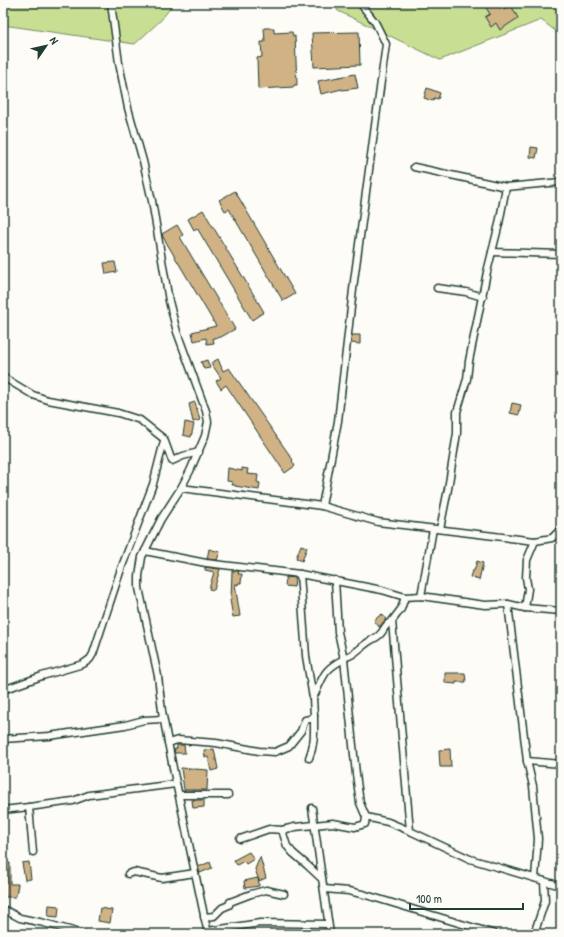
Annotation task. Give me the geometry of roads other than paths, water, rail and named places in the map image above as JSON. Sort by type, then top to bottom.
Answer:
[{"type":"street","points":[[111,3],[128,108],[143,161],[152,201],[168,301],[177,332],[206,410],[208,422],[206,436],[199,452],[181,488],[161,519],[142,557],[139,571],[139,588],[158,676],[163,718],[204,918],[208,932],[260,923],[328,924]]},
{"type":"street","points":[[322,506],[338,421],[354,281],[386,44],[375,22],[360,3]]},
{"type":"street","points":[[414,167],[506,188],[561,182]]},
{"type":"street","points":[[440,529],[452,468],[457,412],[467,379],[469,360],[506,188]]},
{"type":"street","points":[[492,252],[561,254]]},
{"type":"street","points":[[437,288],[466,292],[483,297]]},
{"type":"street","points":[[3,378],[33,395],[48,400],[118,413],[140,420],[164,439],[172,461],[182,456],[199,452]]},
{"type":"street","points":[[3,690],[42,676],[83,664],[90,659],[93,654],[121,569],[153,484],[164,441]]},
{"type":"street","points":[[181,488],[322,506],[378,522],[535,541],[552,538],[561,529]]},
{"type":"street","points":[[421,596],[433,529]]},
{"type":"street","points":[[525,608],[528,589],[526,578],[527,560],[535,541]]},
{"type":"street","points":[[145,551],[206,563],[300,574],[335,580],[382,590],[405,597],[421,596],[485,605],[508,604],[525,608],[561,611]]},
{"type":"street","points":[[300,574],[306,656],[313,698],[315,734],[314,748],[309,758]]},
{"type":"street","points":[[240,840],[269,829],[282,830],[295,827],[333,823],[355,827],[365,824],[366,817],[360,803],[343,658],[338,632],[335,580]]},
{"type":"street","points":[[313,698],[324,674],[329,668],[343,658],[350,657],[368,642],[375,639],[382,632],[385,625],[392,621],[401,609],[405,597]]},
{"type":"street","points":[[508,604],[527,761],[533,786],[538,838],[535,878]]},
{"type":"street","points":[[392,621],[410,831]]},
{"type":"street","points":[[168,743],[178,740],[275,752],[289,746],[300,731],[305,720],[314,716]]},
{"type":"street","points":[[3,739],[49,736],[163,718]]},
{"type":"street","points":[[527,761],[561,764]]},
{"type":"street","points":[[3,810],[73,801],[89,795],[135,790],[158,785],[176,784]]},
{"type":"street","points":[[178,795],[228,795]]},
{"type":"street","points":[[29,807],[33,852]]},
{"type":"street","points":[[312,808],[330,934]]},
{"type":"street","points":[[366,817],[388,822],[470,859],[561,886]]},
{"type":"street","points":[[282,830],[287,846],[292,853],[307,864],[322,879]]},
{"type":"street","points":[[128,874],[134,872],[162,878],[195,873]]},
{"type":"street","points":[[534,934],[545,901],[544,881]]},
{"type":"street","points":[[324,889],[349,891],[366,895],[495,934]]},
{"type":"street","points":[[204,918],[214,916],[230,902],[251,894],[266,890],[284,894]]},
{"type":"street","points":[[3,909],[20,918],[44,922],[84,934]]}]
